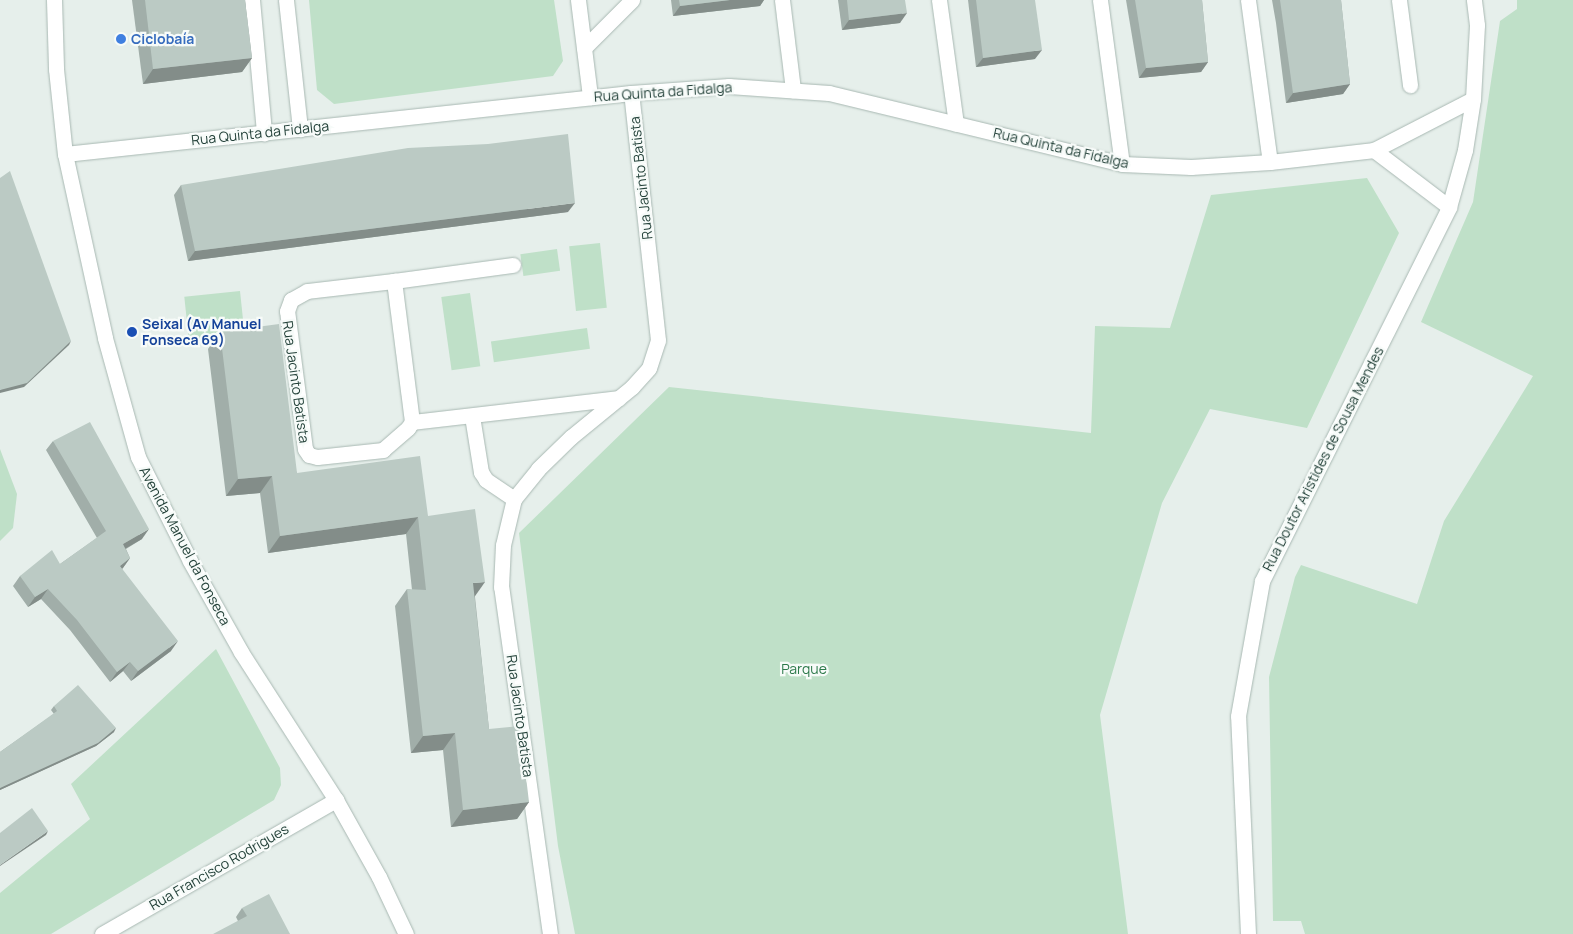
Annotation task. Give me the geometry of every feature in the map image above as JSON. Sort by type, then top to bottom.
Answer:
[{"type":"street","name":"Avenida Manuel da Fonseca","points":[[54,0],[58,94],[65,154],[107,347],[138,457],[177,537],[241,652],[336,800],[379,877],[406,934]]},
{"type":"street","points":[[252,0],[264,133]]},
{"type":"street","points":[[286,0],[300,129]]},
{"type":"street","points":[[578,0],[590,97]]},
{"type":"street","points":[[584,48],[632,0]]},
{"type":"street","points":[[782,0],[793,90]]},
{"type":"street","points":[[939,0],[956,124]]},
{"type":"street","points":[[1100,0],[1122,164]]},
{"type":"street","points":[[1248,0],[1270,162]]},
{"type":"street","points":[[1399,0],[1410,85]]},
{"type":"street","name":"Rua Doutor Aristides de Sousa Mendes","points":[[1248,934],[1238,716],[1262,580],[1449,207],[1465,150],[1473,100],[1477,26],[1474,0]]},
{"type":"street","name":"Rua Quinta da Fidalga","points":[[65,154],[590,97],[729,86],[829,93],[1122,164],[1191,167],[1270,162],[1374,150],[1473,100]]},
{"type":"street","name":"Rua Jacinto Batista","points":[[550,934],[501,587],[503,545],[514,499],[538,469],[571,437],[619,398],[649,368],[658,340],[632,93]]},
{"type":"street","points":[[1374,150],[1449,207]]},
{"type":"street","name":"Rua Jacinto Batista","points":[[412,422],[408,428],[383,450],[317,457],[309,455],[305,449],[287,311],[291,300],[308,291],[513,265]]},
{"type":"street","points":[[394,281],[412,422],[619,398]]},
{"type":"street","points":[[472,416],[481,472],[486,480],[514,499]]},
{"type":"street","name":"Rua Francisco Rodrigues","points":[[102,934],[336,800]]},
{"type":"green space","points":[[309,0],[554,0],[563,61],[553,76],[334,104],[317,90]]},
{"type":"green space","points":[[1517,0],[1573,0],[1573,934],[1305,934],[1301,921],[1273,921],[1269,677],[1295,577],[1301,565],[1417,604],[1444,521],[1533,376],[1421,322],[1473,202],[1500,21],[1517,9]]},
{"type":"green space","name":"Parque","points":[[1367,178],[1399,233],[1307,428],[1210,409],[1162,503],[1100,715],[1128,934],[575,934],[558,846],[519,533],[669,387],[1091,433],[1095,326],[1170,328],[1211,195]]},
{"type":"green space","points":[[600,243],[607,308],[576,311],[569,246]]},
{"type":"green space","points":[[557,249],[560,271],[523,276],[520,254]]},
{"type":"green space","points":[[240,291],[245,336],[189,342],[184,297]]},
{"type":"green space","points":[[470,293],[480,366],[452,370],[441,297]]},
{"type":"green space","points":[[587,328],[590,349],[494,362],[491,341]]},
{"type":"green space","points":[[0,449],[17,494],[13,528],[0,541]]},
{"type":"green space","points":[[216,649],[280,768],[281,785],[274,800],[51,934],[0,934],[0,893],[90,819],[71,784]]},
{"type":"building","points":[[145,0],[245,0],[252,58],[153,69]]},
{"type":"building","points":[[679,0],[730,0],[680,6]]},
{"type":"building","points":[[847,0],[905,0],[907,13],[849,20]]},
{"type":"building","points":[[976,0],[1035,0],[1042,50],[983,58]]},
{"type":"building","points":[[1135,0],[1202,0],[1208,62],[1146,68]]},
{"type":"building","points":[[1280,0],[1341,0],[1350,84],[1293,93]]},
{"type":"building","points":[[568,134],[575,203],[195,251],[181,185],[408,148],[488,144]]},
{"type":"building","points":[[10,171],[71,341],[27,383],[0,390],[0,178]]},
{"type":"building","points":[[279,324],[297,473],[420,456],[428,516],[475,509],[485,582],[473,583],[489,729],[520,726],[529,802],[463,810],[455,733],[423,736],[407,589],[426,590],[418,517],[280,536],[272,476],[238,479],[220,332]]},
{"type":"building","points":[[90,422],[149,529],[123,544],[130,558],[120,566],[178,641],[138,671],[130,662],[117,672],[77,620],[48,589],[35,597],[20,576],[52,550],[60,564],[106,531],[53,441]]},
{"type":"building","points":[[78,685],[116,728],[98,743],[0,788],[0,752],[57,711],[54,706]]},
{"type":"building","points":[[32,808],[48,831],[0,865],[0,833]]},
{"type":"building","points":[[269,894],[290,934],[213,934],[247,916],[242,908]]},
{"type":"place","name":"Ciclobaía","points":[[121,39]]},
{"type":"place","name":"Seixal (Av Manuel Fonseca 69)","points":[[132,332]]}]
